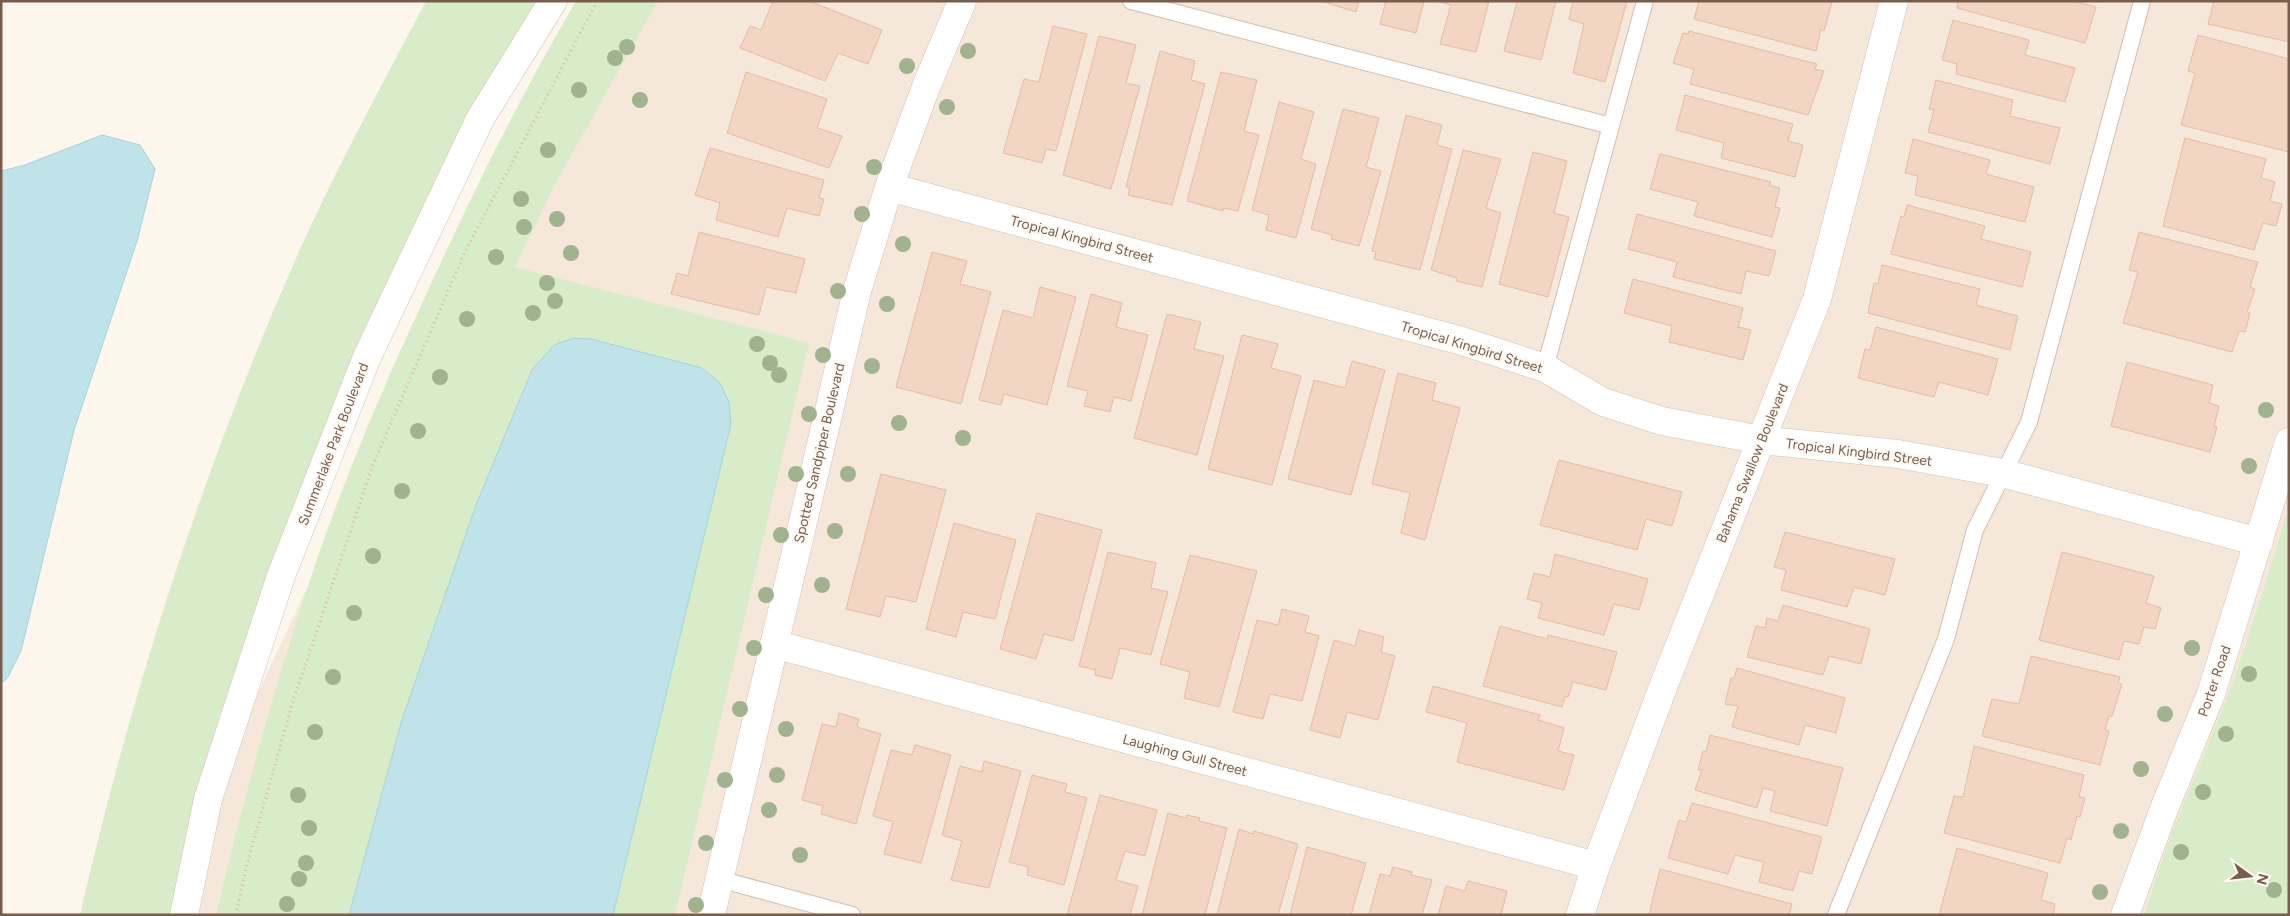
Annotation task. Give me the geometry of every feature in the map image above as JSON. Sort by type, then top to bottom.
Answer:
[{"type":"street","name":"Summerlake Park Boulevard","points":[[184,915],[211,789],[281,576],[367,357],[480,119],[553,1]]},
{"type":"street","name":"Spotted Sandpiper Boulevard","points":[[710,915],[857,291],[889,187],[926,87],[962,1]]},
{"type":"street","name":"Bahama Swallow Boulevard","points":[[1580,915],[1596,866],[1665,682],[1817,299],[1894,1]]},
{"type":"street","name":"Tropical Kingbird Street","points":[[889,187],[1462,341],[1545,368],[1612,405],[1662,421],[1761,440],[1898,454],[2002,473],[2259,542]]},
{"type":"street","name":"Porter Road","points":[[2125,915],[2164,809],[2211,694],[2289,442]]},
{"type":"street","name":"Laughing Gull Street","points":[[774,644],[1596,866]]},
{"type":"lane","points":[[1132,1],[1611,126]]},
{"type":"lane","points":[[1545,368],[1645,1]]},
{"type":"lane","points":[[1836,915],[1946,639],[1975,530],[2029,422],[2142,1]]},
{"type":"lane","points":[[719,879],[852,915]]},
{"type":"path","points":[[236,915],[246,868],[293,701],[372,467],[464,254],[597,1]]},
{"type":"shaded area","points":[[593,1],[2289,1],[2289,915],[188,915],[208,799],[464,254]]},
{"type":"green space","points":[[426,1],[553,1],[362,368],[184,915],[80,915],[123,744],[148,660],[174,576],[233,410],[301,247],[362,123]]},
{"type":"green space","points":[[576,1],[658,1],[555,184],[515,267],[809,343],[675,915],[216,915],[239,820],[279,679],[308,585],[347,477],[398,356],[460,221],[516,110]]},
{"type":"green space","points":[[2289,505],[2289,915],[2145,915],[2164,855],[2234,679],[2263,593]]},
{"type":"water","points":[[102,135],[140,145],[155,169],[137,241],[74,430],[21,651],[8,677],[1,684],[1,171],[25,165]]},
{"type":"water","points":[[574,338],[591,339],[702,368],[720,383],[729,402],[731,424],[613,915],[349,915],[401,723],[476,505],[532,370],[554,345]]},
{"type":"building","points":[[773,1],[809,1],[882,30],[868,64],[838,53],[825,81],[740,48],[750,26],[761,30]]},
{"type":"building","points":[[1321,1],[1359,1],[1356,12]]},
{"type":"building","points":[[1386,1],[1424,1],[1416,33],[1380,24]]},
{"type":"building","points":[[1437,1],[1489,1],[1476,52],[1440,44],[1451,5]]},
{"type":"building","points":[[1515,1],[1556,1],[1541,60],[1504,51],[1517,2]]},
{"type":"building","points":[[1573,1],[1627,1],[1605,82],[1573,73],[1584,24],[1569,19]]},
{"type":"building","points":[[1699,1],[1832,2],[1824,31],[1821,29],[1816,51],[1694,19]]},
{"type":"building","points":[[1958,1],[2073,1],[2096,7],[2085,43],[1957,8]]},
{"type":"building","points":[[2214,1],[2289,1],[2289,42],[2208,24]]},
{"type":"building","points":[[1953,20],[2029,40],[2025,55],[2075,68],[2065,102],[1956,74],[1957,64],[1942,60]]},
{"type":"building","points":[[1053,26],[1087,34],[1056,151],[1046,149],[1042,163],[1003,153],[1024,79],[1039,82]]},
{"type":"building","points":[[1689,31],[1817,64],[1815,69],[1824,71],[1808,115],[1690,84],[1694,69],[1673,63],[1683,33],[1688,34]]},
{"type":"building","points":[[2198,35],[2289,59],[2289,152],[2181,125],[2195,73],[2188,71]]},
{"type":"building","points":[[1099,36],[1136,45],[1126,83],[1140,86],[1111,189],[1063,175]]},
{"type":"building","points":[[1160,51],[1195,61],[1191,80],[1205,84],[1172,205],[1128,195],[1130,188],[1126,187]]},
{"type":"building","points":[[746,72],[827,99],[817,128],[842,136],[829,168],[727,133]]},
{"type":"building","points":[[1221,72],[1257,80],[1244,131],[1259,135],[1238,211],[1224,208],[1223,211],[1187,201]]},
{"type":"building","points":[[1936,80],[2013,100],[2010,116],[2060,128],[2050,164],[1928,132],[1934,110],[1929,109]]},
{"type":"building","points":[[1685,95],[1793,124],[1788,141],[1803,145],[1795,177],[1721,158],[1724,143],[1676,130]]},
{"type":"building","points":[[1279,102],[1314,112],[1301,159],[1316,164],[1296,238],[1266,230],[1269,215],[1252,210]]},
{"type":"building","points":[[1343,109],[1379,118],[1366,167],[1381,171],[1359,246],[1331,239],[1332,235],[1311,229]]},
{"type":"building","points":[[1406,115],[1442,125],[1437,145],[1452,149],[1420,270],[1374,259],[1376,252],[1372,251]]},
{"type":"building","points":[[2185,138],[2266,159],[2261,178],[2275,182],[2270,201],[2282,204],[2276,226],[2263,223],[2254,250],[2163,226]]},
{"type":"building","points":[[1913,139],[1990,160],[1986,174],[2034,187],[2025,222],[1915,195],[1918,176],[1905,173]]},
{"type":"building","points":[[710,148],[824,180],[819,198],[824,199],[819,216],[787,208],[778,237],[716,220],[720,203],[695,195]]},
{"type":"building","points":[[1463,150],[1501,159],[1486,208],[1501,213],[1482,287],[1456,281],[1457,278],[1431,270]]},
{"type":"building","points":[[1533,152],[1567,161],[1554,213],[1569,217],[1548,297],[1499,284]]},
{"type":"building","points":[[1660,154],[1771,182],[1769,185],[1780,188],[1775,207],[1780,208],[1772,237],[1694,216],[1698,202],[1650,189]]},
{"type":"building","points":[[1907,205],[1985,226],[1981,239],[2031,252],[2022,287],[1891,254],[1901,216],[1904,217]]},
{"type":"building","points":[[1637,214],[1776,251],[1769,276],[1746,271],[1741,294],[1673,277],[1677,262],[1628,249]]},
{"type":"building","points":[[699,232],[805,259],[796,293],[766,287],[759,315],[671,294],[677,273],[688,276]]},
{"type":"building","points":[[2139,232],[2258,262],[2250,287],[2255,289],[2247,312],[2250,313],[2245,332],[2239,331],[2232,352],[2123,323],[2138,272],[2129,270]]},
{"type":"building","points":[[932,252],[967,261],[960,284],[991,292],[961,404],[896,387]]},
{"type":"building","points":[[1882,265],[1980,289],[1976,305],[2018,316],[2010,350],[1868,313],[1874,283],[1878,284]]},
{"type":"building","points":[[1633,279],[1743,308],[1738,327],[1751,330],[1743,360],[1669,342],[1672,326],[1624,313]]},
{"type":"building","points":[[1040,287],[1076,297],[1047,405],[1004,394],[1001,405],[979,400],[1003,310],[1033,318]]},
{"type":"building","points":[[1091,294],[1122,303],[1116,327],[1148,335],[1131,401],[1114,397],[1110,412],[1084,406],[1088,391],[1067,386]]},
{"type":"building","points":[[1167,314],[1201,322],[1194,349],[1224,356],[1197,455],[1134,438]]},
{"type":"building","points":[[1876,327],[1998,359],[1988,395],[1939,382],[1934,397],[1858,378],[1865,349],[1870,350]]},
{"type":"building","points":[[1242,335],[1278,344],[1271,368],[1301,376],[1272,485],[1208,469]]},
{"type":"building","points":[[1352,361],[1385,370],[1351,495],[1288,479],[1314,380],[1345,388]]},
{"type":"building","points":[[2127,362],[2213,385],[2209,403],[2219,406],[2214,426],[2217,427],[2210,452],[2111,426]]},
{"type":"building","points":[[1398,373],[1436,383],[1432,400],[1460,408],[1425,540],[1401,533],[1410,493],[1372,484]]},
{"type":"building","points":[[1559,460],[1682,492],[1672,526],[1646,519],[1637,550],[1540,525]]},
{"type":"building","points":[[881,474],[946,490],[916,602],[886,596],[880,617],[846,609]]},
{"type":"building","points":[[1037,513],[1102,530],[1073,641],[1044,634],[1036,659],[1000,649]]},
{"type":"building","points":[[954,523],[1016,540],[995,619],[963,612],[956,637],[926,629]]},
{"type":"building","points":[[1785,532],[1895,559],[1885,595],[1854,587],[1847,607],[1781,590],[1786,570],[1774,567]]},
{"type":"building","points":[[1108,552],[1156,563],[1151,588],[1168,592],[1151,655],[1120,648],[1112,679],[1095,675],[1096,670],[1079,666]]},
{"type":"building","points":[[2062,552],[2154,576],[2146,603],[2161,608],[2155,629],[2144,627],[2139,644],[2124,641],[2119,660],[2039,640]]},
{"type":"building","points":[[1555,554],[1648,579],[1639,610],[1614,604],[1604,635],[1538,618],[1542,603],[1527,599],[1534,573],[1550,577]]},
{"type":"building","points":[[1190,555],[1257,571],[1219,707],[1184,698],[1190,672],[1160,664]]},
{"type":"building","points":[[1783,605],[1870,629],[1861,664],[1829,656],[1823,675],[1747,657],[1756,626],[1765,628],[1767,618],[1778,621]]},
{"type":"building","points":[[1282,609],[1309,616],[1305,632],[1319,636],[1302,701],[1270,694],[1263,719],[1233,712],[1257,620],[1278,625]]},
{"type":"building","points":[[1500,626],[1547,639],[1548,635],[1617,652],[1606,690],[1573,682],[1568,697],[1565,696],[1562,707],[1483,686]]},
{"type":"building","points":[[1359,630],[1384,637],[1381,652],[1395,656],[1378,720],[1347,712],[1340,738],[1310,730],[1334,640],[1355,646]]},
{"type":"building","points":[[2031,656],[2120,677],[2118,683],[2122,684],[2112,716],[2109,716],[2105,730],[2109,731],[2100,765],[1982,736],[1992,699],[2019,704]]},
{"type":"building","points":[[1737,668],[1845,698],[1836,733],[1805,725],[1799,745],[1732,727],[1738,706],[1725,704],[1731,678],[1734,678]]},
{"type":"building","points":[[1433,686],[1540,715],[1538,720],[1564,728],[1558,751],[1574,755],[1564,790],[1457,762],[1467,723],[1426,712]]},
{"type":"building","points":[[839,713],[859,719],[857,727],[881,734],[856,824],[821,814],[823,806],[802,800],[822,724],[836,727]]},
{"type":"building","points":[[1710,735],[1843,768],[1827,826],[1770,811],[1775,791],[1763,788],[1757,808],[1695,790],[1702,770],[1698,770],[1703,751],[1706,752]]},
{"type":"building","points":[[915,745],[951,755],[921,863],[884,854],[893,822],[873,816],[891,750],[912,755]]},
{"type":"building","points":[[1974,746],[2084,775],[2079,797],[2085,798],[2080,817],[2077,816],[2071,840],[2067,838],[2060,863],[1944,833],[1954,796],[1963,797]]},
{"type":"building","points":[[984,761],[1021,771],[989,888],[951,880],[962,841],[942,835],[960,766],[982,772]]},
{"type":"building","points":[[1032,775],[1067,784],[1065,792],[1087,798],[1064,885],[1027,875],[1028,867],[1009,862]]},
{"type":"building","points":[[1100,795],[1157,810],[1145,856],[1125,851],[1116,880],[1138,886],[1130,915],[1067,915]]},
{"type":"building","points":[[1692,803],[1822,837],[1812,874],[1799,871],[1793,891],[1759,882],[1764,862],[1735,855],[1728,874],[1668,858],[1679,820],[1686,822]]},
{"type":"building","points":[[1168,813],[1186,818],[1187,815],[1200,818],[1199,821],[1227,828],[1205,915],[1142,915]]},
{"type":"building","points":[[1239,829],[1253,834],[1254,831],[1298,844],[1278,915],[1217,915]]},
{"type":"building","points":[[1307,847],[1366,863],[1351,915],[1290,915]]},
{"type":"building","points":[[1957,848],[2048,873],[2041,900],[2055,904],[2053,915],[1939,915]]},
{"type":"building","points":[[1393,867],[1412,872],[1411,875],[1432,880],[1422,915],[1369,915],[1380,874],[1390,876]]},
{"type":"building","points":[[1660,869],[1792,904],[1789,915],[1649,915]]},
{"type":"building","points":[[1468,881],[1507,891],[1501,915],[1438,915],[1446,886],[1465,891]]}]
